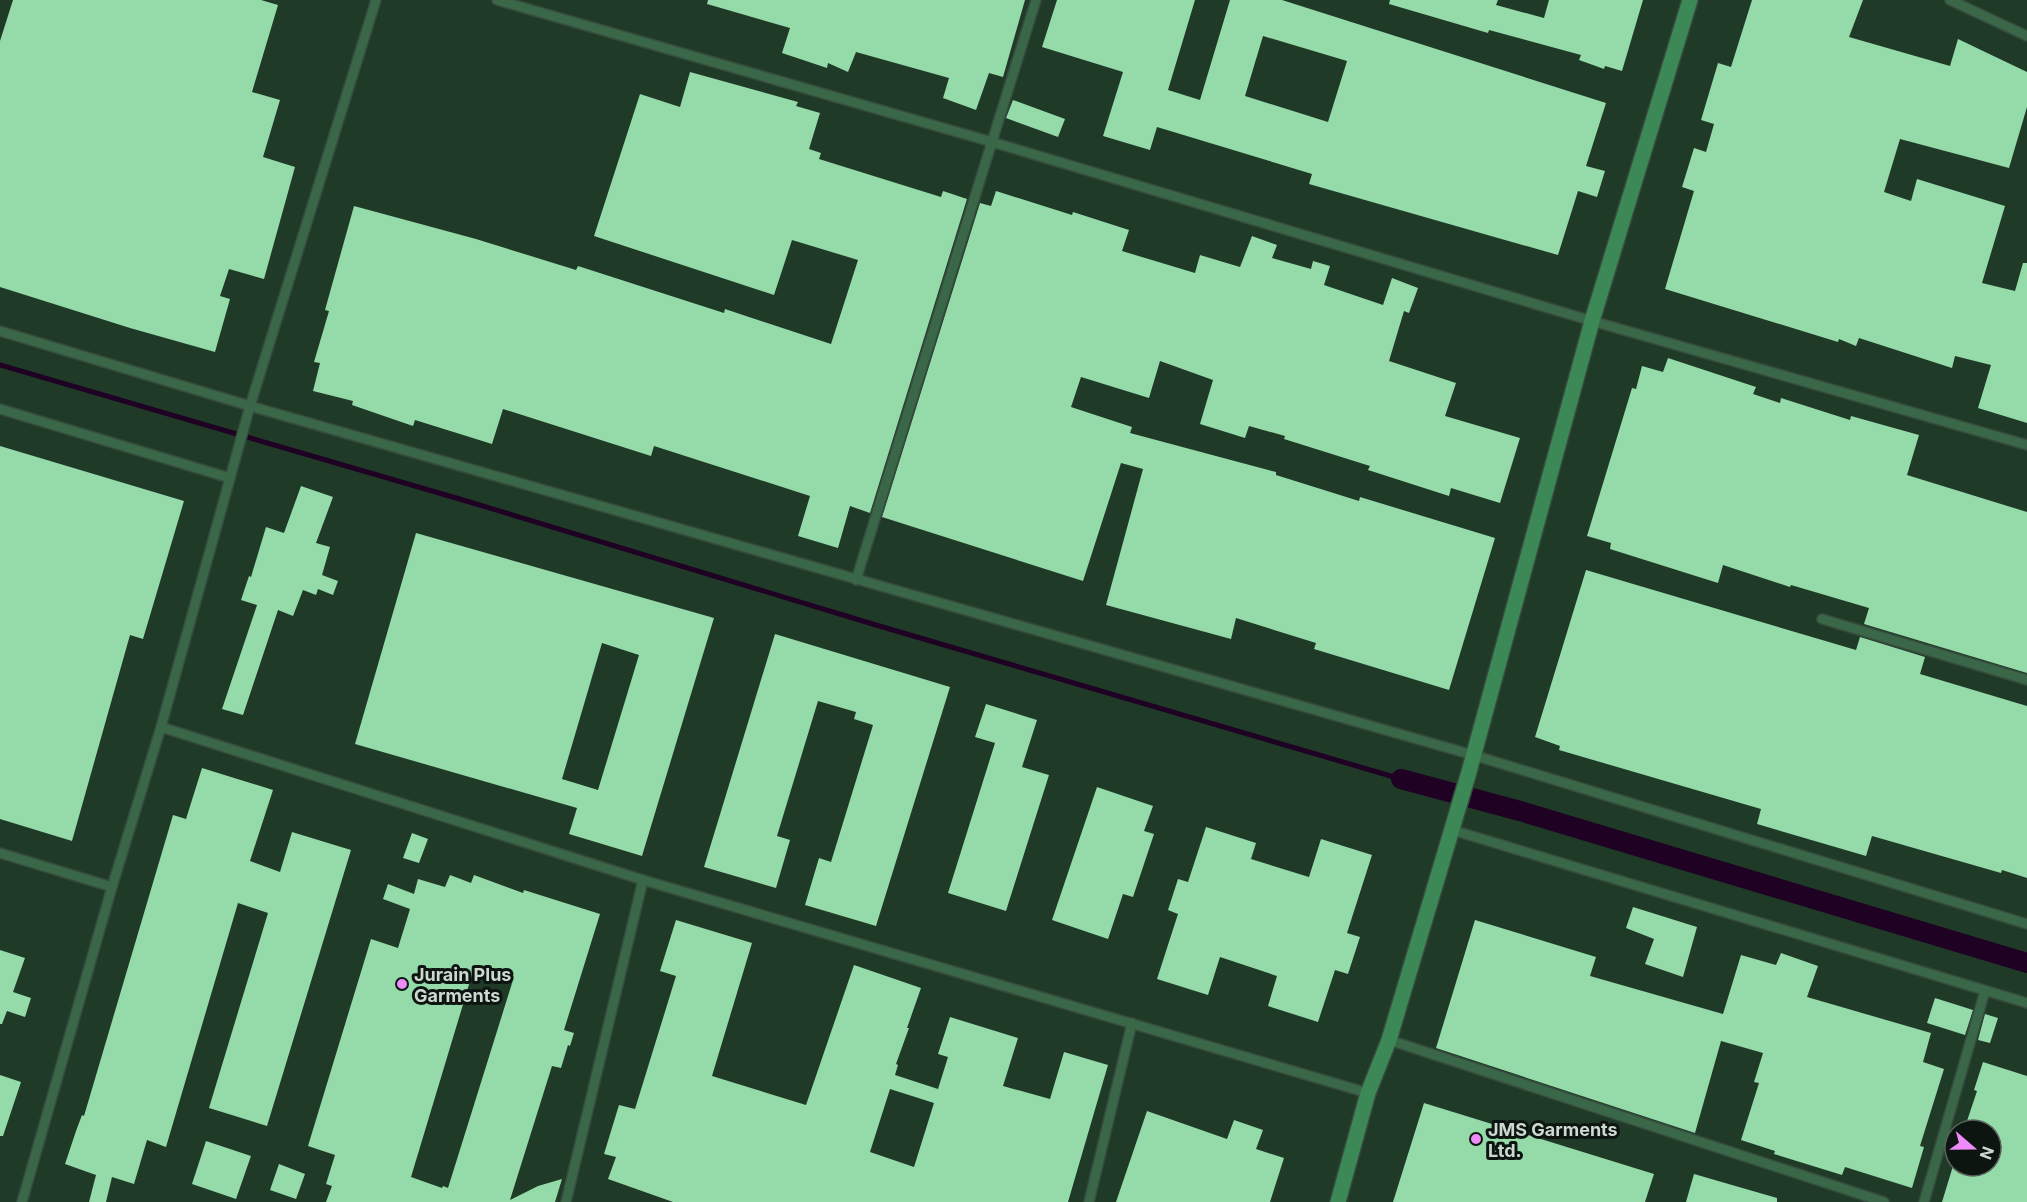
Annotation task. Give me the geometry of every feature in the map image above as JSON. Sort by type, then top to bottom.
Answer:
[{"type":"street","points":[[1338,1202],[1368,1093],[1389,1040],[1469,772],[1592,321],[1690,0]]},
{"type":"lane","points":[[22,1202],[112,887],[161,727],[250,406],[376,0]]},
{"type":"lane","points":[[497,0],[992,142],[1592,321],[2027,445]]},
{"type":"lane","points":[[856,580],[1036,0]]},
{"type":"lane","points":[[1950,0],[2027,36]]},
{"type":"lane","points":[[0,331],[250,406],[1473,755],[2027,924]]},
{"type":"lane","points":[[0,409],[230,478]]},
{"type":"lane","points":[[1822,619],[2027,680]]},
{"type":"lane","points":[[161,727],[643,880],[1368,1093]]},
{"type":"lane","points":[[1452,830],[2027,1004]]},
{"type":"lane","points":[[0,853],[112,887]]},
{"type":"lane","points":[[566,1202],[643,880]]},
{"type":"lane","points":[[1924,1202],[1985,991]]},
{"type":"lane","points":[[1089,1202],[1132,1023]]},
{"type":"lane","points":[[1389,1040],[1884,1202]]},
{"type":"shaded area","points":[[0,0],[2027,0],[2027,1202],[0,1202]]},
{"type":"building","points":[[13,0],[261,0],[278,5],[252,92],[280,100],[263,157],[295,167],[264,279],[229,269],[220,296],[230,299],[215,352],[0,287],[0,41]]},
{"type":"building","points":[[708,0],[1025,0],[1003,77],[989,73],[976,110],[943,98],[949,78],[856,52],[848,72],[828,63],[827,68],[782,53],[790,28],[707,4]]},
{"type":"building","points":[[1057,0],[1195,0],[1168,90],[1200,100],[1230,0],[1282,0],[1606,103],[1586,166],[1605,171],[1597,197],[1578,191],[1558,255],[1309,184],[1312,174],[1157,127],[1150,150],[1103,136],[1123,72],[1042,47]],"holes":[[[1263,36],[1347,61],[1328,122],[1245,96]]]},
{"type":"building","points":[[1390,0],[1498,0],[1496,5],[1544,18],[1549,0],[1643,0],[1622,71],[1605,66],[1604,69],[1579,60],[1581,55],[1489,30],[1488,33],[1389,4]]},
{"type":"building","points":[[1752,0],[1863,0],[1849,37],[1950,66],[1958,39],[2027,72],[2027,107],[2009,168],[1900,139],[1884,192],[1911,201],[1917,179],[2005,206],[1982,283],[2015,291],[2023,263],[2027,263],[2027,423],[1978,408],[1991,365],[1955,356],[1952,368],[1859,338],[1856,346],[1839,339],[1838,342],[1665,289],[1694,191],[1682,187],[1694,148],[1706,152],[1714,124],[1701,120],[1718,63],[1731,67]]},
{"type":"building","points":[[690,72],[798,102],[796,106],[820,113],[809,149],[821,153],[819,159],[941,197],[943,191],[967,199],[870,513],[850,506],[838,548],[798,536],[810,496],[654,446],[651,456],[503,409],[492,444],[415,420],[413,426],[352,405],[353,401],[313,391],[320,363],[314,362],[329,311],[325,310],[354,206],[476,239],[576,270],[578,266],[724,313],[725,309],[831,344],[858,260],[792,240],[774,295],[594,236],[640,94],[680,107]]},
{"type":"building","points":[[1013,100],[1065,119],[1058,137],[1006,118]]},
{"type":"building","points":[[996,191],[1129,230],[1122,251],[1195,273],[1200,255],[1240,267],[1252,236],[1277,245],[1272,258],[1311,269],[1313,261],[1330,266],[1324,285],[1383,305],[1392,278],[1418,288],[1409,313],[1404,311],[1389,361],[1456,383],[1445,416],[1520,438],[1500,503],[1451,488],[1449,496],[1368,470],[1370,466],[1284,439],[1285,436],[1249,426],[1245,438],[1200,424],[1213,380],[1160,361],[1149,398],[1081,377],[1071,407],[1132,427],[1130,433],[1276,472],[1276,475],[1359,501],[1360,497],[1495,538],[1449,690],[1314,649],[1316,643],[1236,618],[1231,639],[1106,605],[1143,469],[1121,463],[1083,581],[882,517],[980,203],[991,206]]},
{"type":"building","points":[[1668,358],[1756,387],[1753,394],[1780,403],[1781,398],[1850,420],[1851,416],[1919,435],[1907,475],[2027,512],[2027,673],[1864,624],[1869,608],[1791,585],[1790,587],[1723,565],[1718,583],[1610,549],[1611,543],[1587,536],[1632,388],[1636,389],[1642,366],[1663,372]]},
{"type":"building","points":[[0,446],[184,501],[143,639],[130,635],[72,841],[0,819]]},
{"type":"building","points":[[301,486],[333,497],[316,543],[330,547],[322,575],[338,581],[333,595],[318,589],[316,595],[303,590],[293,616],[278,610],[243,715],[222,709],[257,605],[241,600],[249,576],[251,577],[266,527],[284,533]]},
{"type":"building","points":[[416,533],[714,618],[642,856],[569,834],[577,808],[355,744]],"holes":[[[602,643],[639,655],[598,790],[562,779]]]},
{"type":"building","points":[[1586,570],[1856,650],[1860,637],[1925,657],[1920,674],[2027,706],[2027,878],[2002,870],[2001,873],[1872,836],[1866,856],[1757,824],[1761,809],[1559,750],[1560,746],[1535,737]]},
{"type":"building","points":[[775,634],[950,687],[876,926],[805,905],[819,858],[831,862],[873,725],[854,719],[856,712],[818,701],[777,836],[790,840],[776,888],[704,867]]},
{"type":"building","points":[[986,704],[1037,720],[1022,767],[1049,775],[1006,911],[948,893],[995,743],[975,737]]},
{"type":"building","points":[[202,768],[273,790],[250,861],[280,872],[292,832],[351,850],[267,1126],[209,1108],[268,913],[238,903],[166,1147],[147,1140],[134,1184],[112,1177],[106,1202],[89,1202],[96,1175],[65,1164],[82,1115],[84,1116],[173,815],[186,819]]},
{"type":"building","points":[[1097,787],[1153,806],[1144,831],[1154,834],[1133,897],[1123,894],[1108,939],[1052,920]]},
{"type":"building","points":[[1206,827],[1256,843],[1251,859],[1309,877],[1321,839],[1372,855],[1347,933],[1360,937],[1348,974],[1335,970],[1318,1022],[1268,1006],[1277,976],[1220,957],[1208,995],[1157,979],[1178,914],[1168,910],[1178,879],[1188,882]]},
{"type":"building","points":[[412,833],[428,839],[419,863],[403,858]]},
{"type":"building","points":[[450,875],[471,883],[474,875],[523,893],[524,890],[600,914],[564,1030],[574,1033],[570,1046],[568,1045],[561,1068],[552,1066],[510,1200],[538,1186],[562,1179],[555,1202],[326,1202],[332,1186],[326,1184],[335,1155],[308,1146],[371,939],[398,948],[410,909],[383,899],[388,884],[414,894],[418,879],[445,887]],"holes":[[[474,968],[513,980],[448,1188],[411,1177]]]},
{"type":"building","points":[[1633,907],[1697,927],[1683,977],[1645,964],[1654,939],[1626,928]]},
{"type":"building","points":[[676,920],[752,943],[712,1076],[806,1105],[854,965],[921,988],[896,1064],[898,1065],[895,1075],[938,1089],[948,1057],[938,1054],[950,1017],[1018,1038],[1003,1086],[1050,1099],[1064,1052],[1108,1065],[1068,1202],[673,1202],[608,1179],[616,1157],[604,1154],[619,1105],[635,1109],[676,976],[660,971]],"holes":[[[890,1089],[934,1103],[914,1167],[870,1152]]]},
{"type":"building","points":[[1475,920],[1596,957],[1590,976],[1723,1014],[1741,955],[1776,965],[1781,953],[1818,966],[1807,997],[1931,1033],[1923,1062],[1944,1069],[1920,1146],[1924,1147],[1912,1188],[1845,1167],[1842,1175],[1774,1154],[1775,1151],[1741,1140],[1759,1083],[1754,1082],[1763,1053],[1721,1041],[1695,1133],[1436,1048]]},
{"type":"building","points":[[0,950],[25,958],[13,992],[31,998],[25,1017],[7,1011],[2,1024],[0,1024]]},
{"type":"building","points":[[1935,998],[1973,1010],[1965,1035],[1927,1023]]},
{"type":"building","points":[[1985,1014],[1998,1018],[1990,1043],[1978,1040]]},
{"type":"building","points":[[1983,1062],[2027,1076],[2027,1202],[1942,1202],[1949,1178],[2003,1178],[2003,1118],[1968,1118],[1977,1091],[1974,1090]]},
{"type":"building","points":[[0,1075],[21,1082],[3,1136],[0,1136]]},
{"type":"building","name":"JMS Garments Ltd.","points":[[1424,1103],[1654,1174],[1645,1202],[1393,1202]]},
{"type":"building","points":[[1147,1111],[1227,1139],[1234,1120],[1263,1130],[1256,1149],[1284,1158],[1270,1202],[1116,1202]]},
{"type":"building","points":[[206,1141],[251,1156],[236,1199],[192,1184]]},
{"type":"building","points":[[279,1164],[305,1174],[296,1199],[270,1190]]},
{"type":"building","points":[[1694,1174],[1777,1198],[1777,1202],[1686,1202]]},
{"type":"waterway","points":[[0,365],[1401,779]]},
{"type":"waterway","points":[[1401,779],[1520,811],[2027,963]]},
{"type":"place","name":"Jurain Plus Garments","points":[[402,984]]},
{"type":"place","name":"JMS Garments Ltd.","points":[[1476,1139]]}]
